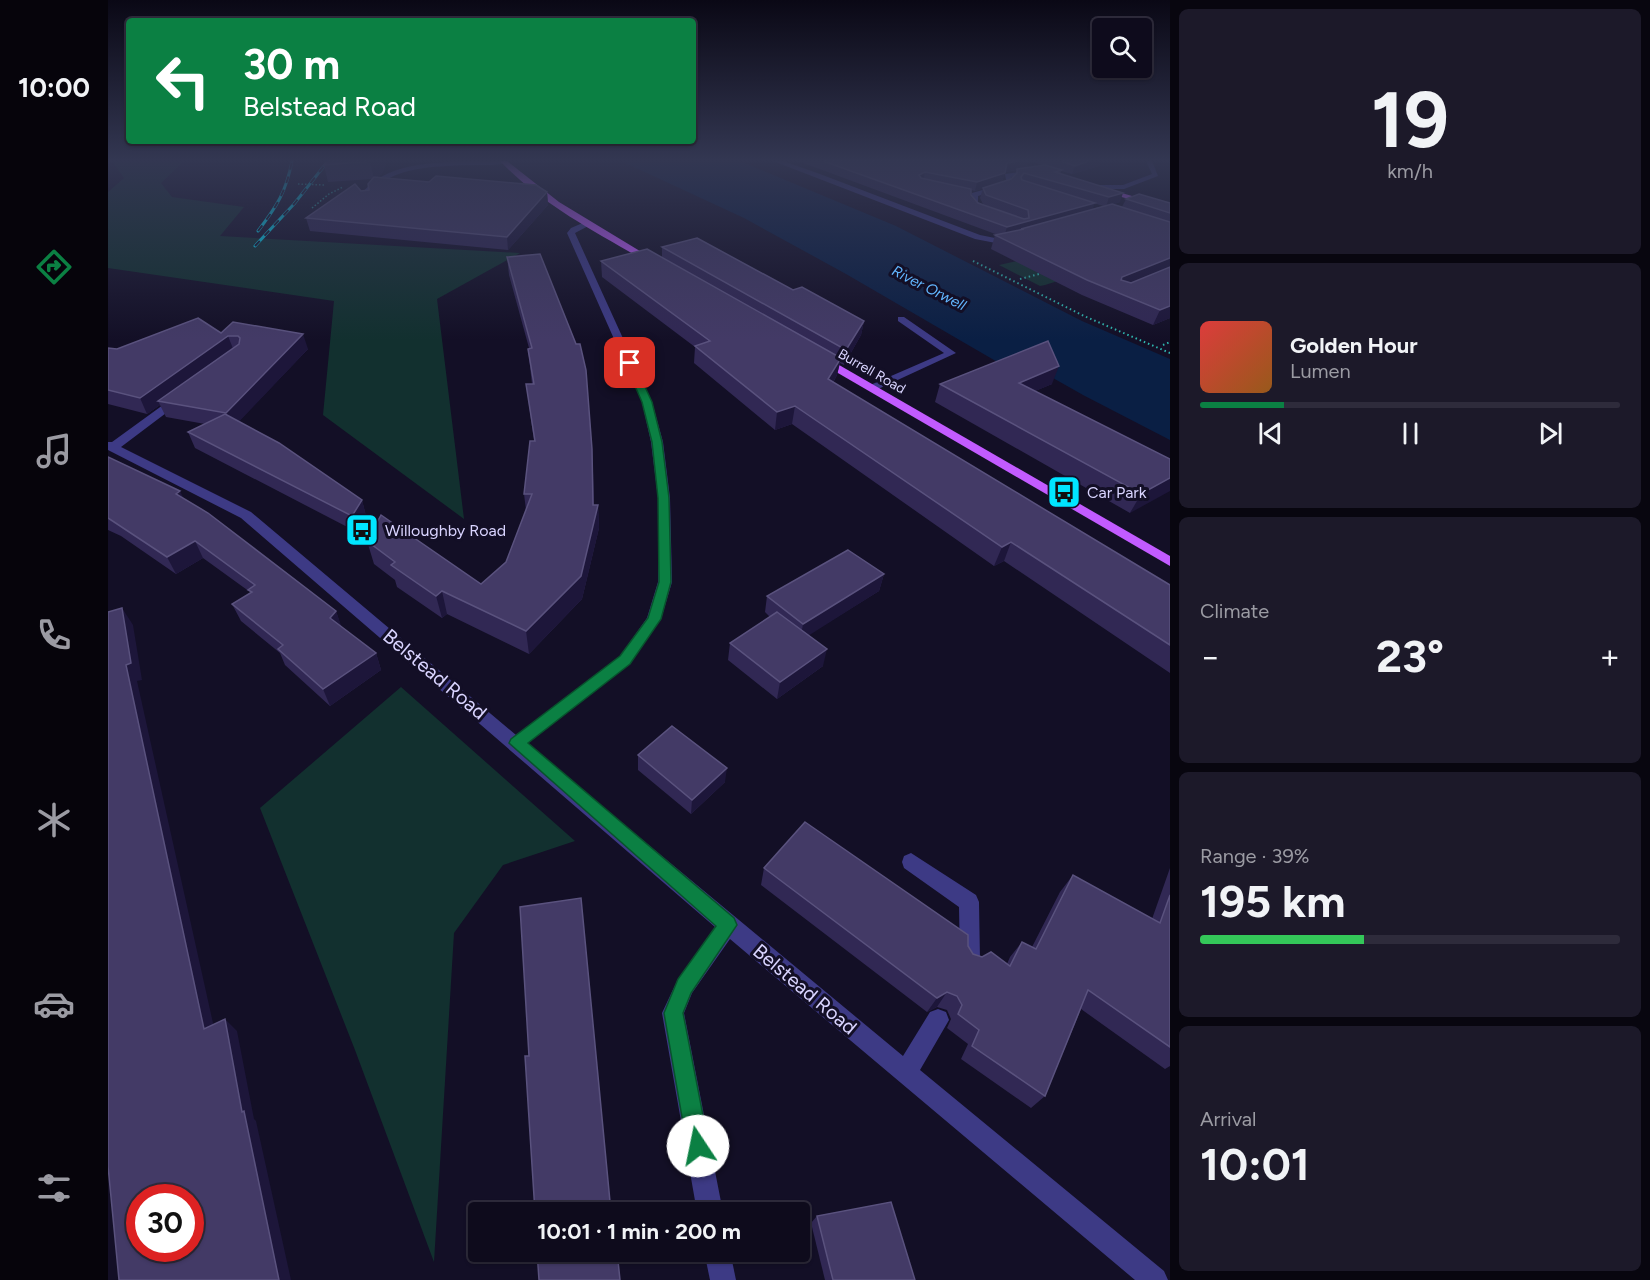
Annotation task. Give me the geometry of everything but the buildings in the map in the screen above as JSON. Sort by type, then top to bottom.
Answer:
[{"type":"main road","points":[[583,221],[660,265]]},
{"type":"main road","name":"Burrell Road","points":[[811,353],[1170,562]]},
{"type":"street","points":[[937,221],[987,240],[1000,242],[1023,236]]},
{"type":"street","points":[[517,743],[625,660],[654,619],[665,582],[664,498],[657,442],[647,402],[571,233],[588,224]]},
{"type":"street","points":[[872,388],[951,353],[901,319]]},
{"type":"street","points":[[110,446],[190,390]]},
{"type":"street","name":"Belstead Road","points":[[110,446],[246,515],[517,743],[728,925],[1155,1280]]},
{"type":"street","points":[[911,862],[969,902],[970,960]]},
{"type":"street","points":[[708,1202],[673,1013],[685,986],[728,925]]},
{"type":"street","points":[[906,1072],[938,1020]]},
{"type":"street","points":[[719,1262],[723,1280]]},
{"type":"path","points":[[1020,279],[1047,271]]},
{"type":"path","points":[[1163,345],[1170,342]]},
{"type":"green space","points":[[108,221],[233,221],[220,236],[520,253],[437,299],[464,519],[323,415],[334,301],[108,268]]},
{"type":"green space","points":[[1090,245],[1083,273],[1045,285],[1040,286],[999,265]]},
{"type":"green space","points":[[401,687],[575,841],[503,865],[454,933],[434,1262],[355,1050],[260,808]]},
{"type":"water","name":"River Orwell","points":[[749,221],[883,221],[1082,321],[1170,359],[1170,440],[1023,361],[1006,367]]},
{"type":"railway","points":[[258,231],[265,221]]},
{"type":"railway","points":[[255,246],[278,221]]},
{"type":"place","name":"Car Park","points":[[1064,492]]},
{"type":"place","name":"Willoughby Road","points":[[362,530]]},
{"type":"route","points":[[630,363],[647,402],[657,442],[664,498],[665,582],[654,619],[625,660],[517,743],[728,925],[685,986],[673,1013],[698,1146]]}]
